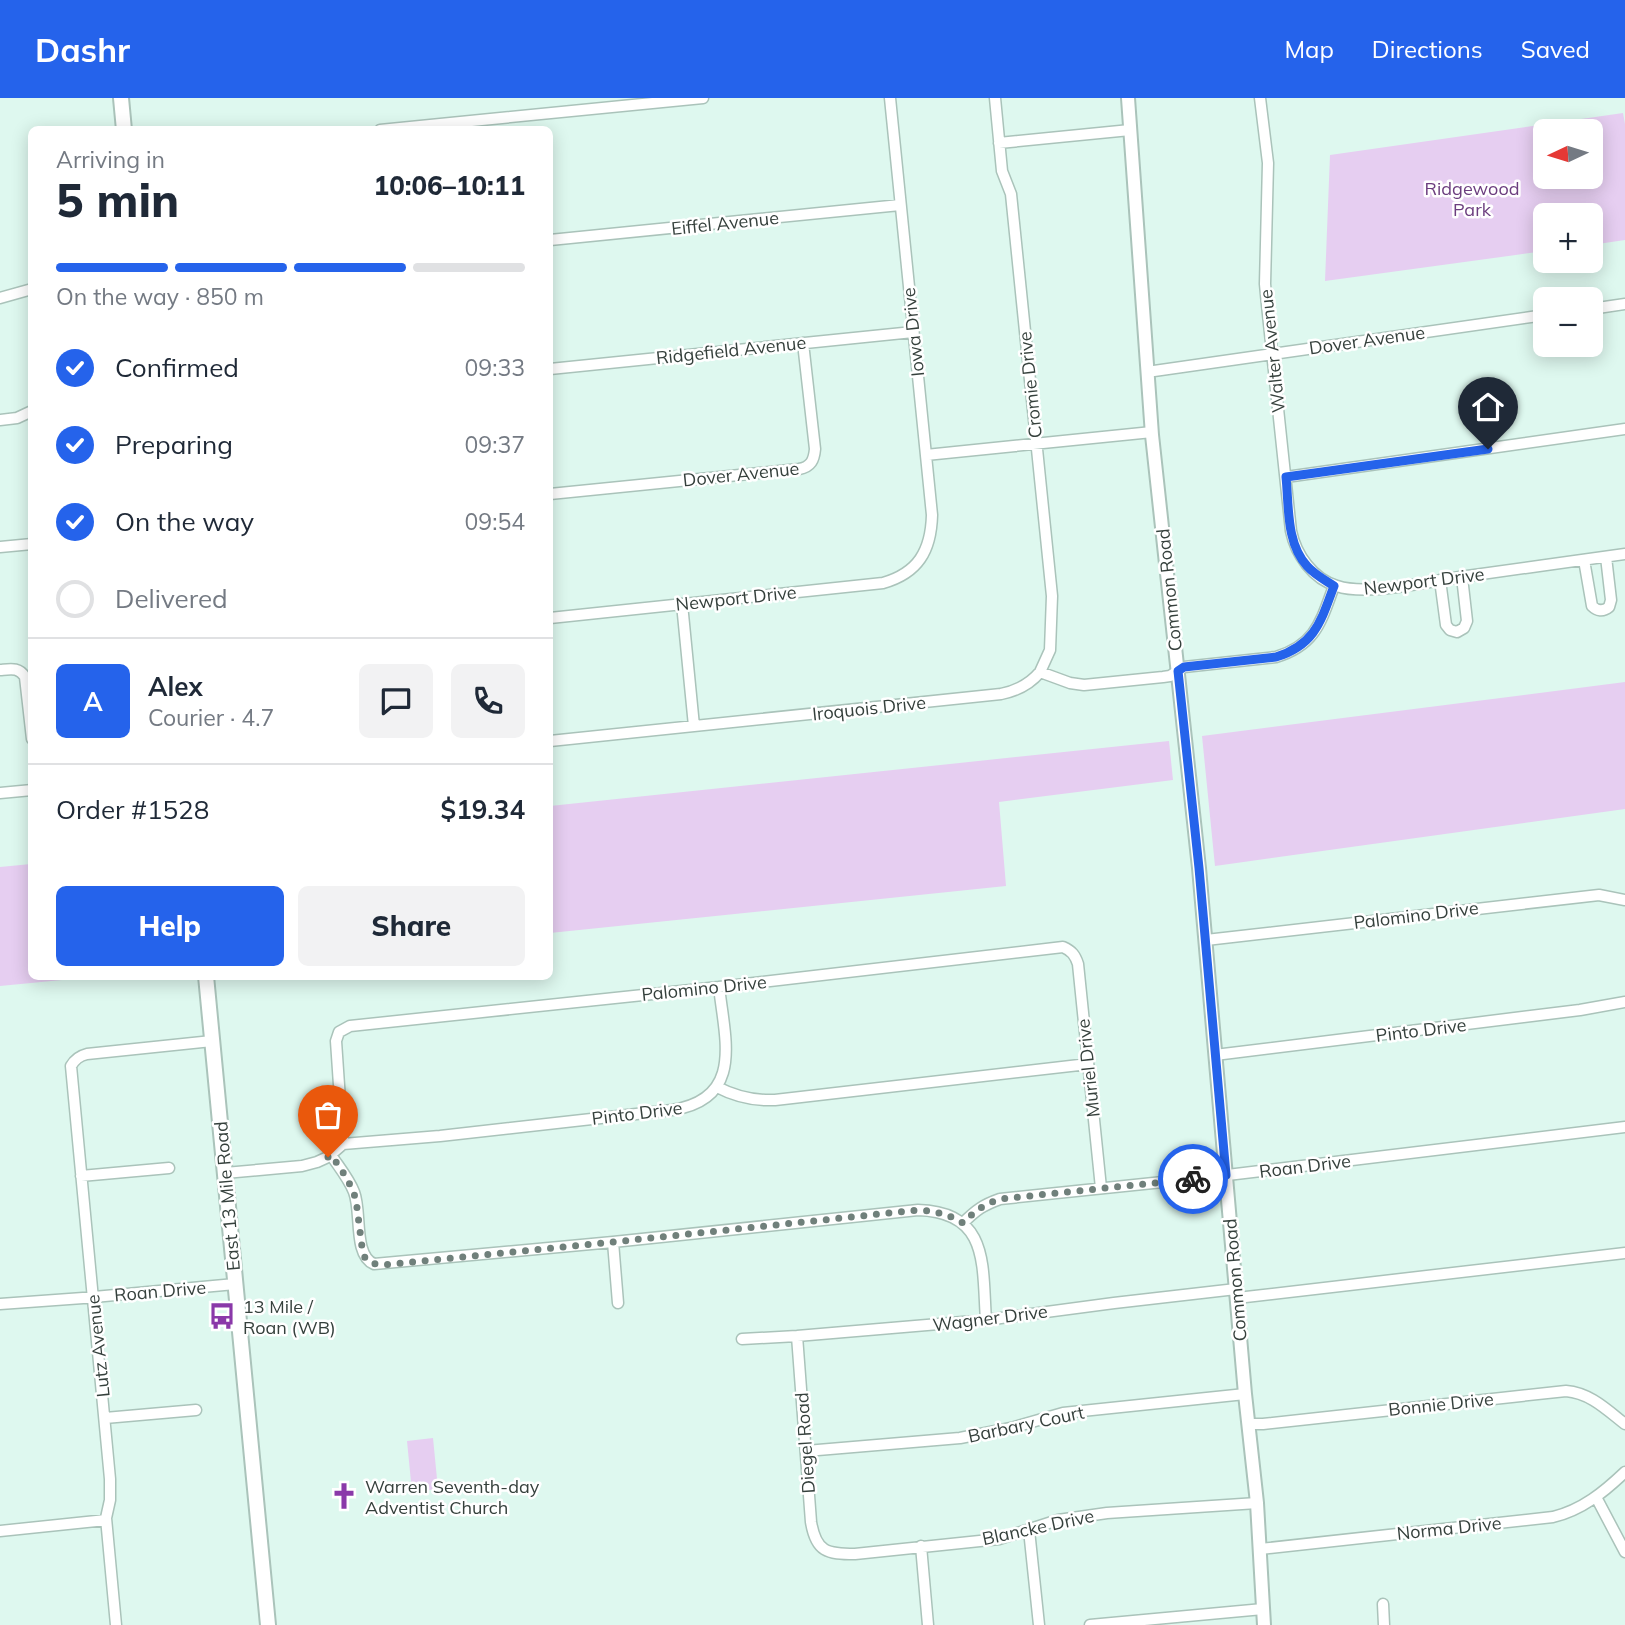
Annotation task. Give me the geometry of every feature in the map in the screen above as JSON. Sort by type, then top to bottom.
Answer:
[{"type":"main road","points":[[121,98],[124,126]]},
{"type":"main road","name":"East 13 Mile Road","points":[[206,980],[268,1625]]},
{"type":"street","points":[[414,126],[615,102],[703,98]]},
{"type":"street","name":"Iowa Drive","points":[[890,98],[932,515],[927,548],[917,564]]},
{"type":"street","name":"Cromie Drive","points":[[995,98],[1002,171],[1011,194],[1052,596],[1050,650],[1040,672]]},
{"type":"street","name":"Common Road","points":[[1128,98],[1152,432],[1206,940],[1245,1394],[1257,1503],[1264,1625]]},
{"type":"street","name":"Walter Avenue","points":[[1263,98],[1268,163],[1265,284],[1291,531],[1296,548],[1310,569],[1334,586]]},
{"type":"street","points":[[999,143],[1130,130]]},
{"type":"street","name":"Eiffel Avenue","points":[[553,240],[900,205]]},
{"type":"street","points":[[0,298],[28,290]]},
{"type":"street","points":[[1603,307],[1625,304]]},
{"type":"street","name":"Dover Avenue","points":[[1147,372],[1533,317]]},
{"type":"street","name":"Ridgefield Avenue","points":[[553,369],[913,332]]},
{"type":"street","name":"Dover Avenue","points":[[553,494],[807,467],[813,460],[815,449],[803,343]]},
{"type":"street","points":[[0,420],[17,418],[28,413]]},
{"type":"street","points":[[1286,477],[1625,429]]},
{"type":"street","points":[[926,455],[1152,432]]},
{"type":"street","points":[[0,547],[28,544]]},
{"type":"street","name":"Newport Drive","points":[[1334,586],[1370,589],[1625,554]]},
{"type":"street","points":[[1584,560],[1592,606],[1602,611],[1609,607],[1611,600],[1606,557]]},
{"type":"street","name":"Newport Drive","points":[[553,618],[883,583],[904,575],[917,564]]},
{"type":"street","points":[[1440,580],[1446,625],[1450,631],[1457,632],[1464,628],[1466,621],[1462,577]]},
{"type":"street","points":[[1040,672],[1070,683],[1088,685],[1170,676],[1184,667],[1276,657],[1300,647],[1314,634],[1334,586]]},
{"type":"street","points":[[682,604],[694,726]]},
{"type":"street","points":[[0,670],[18,669],[22,672],[27,682],[28,693]]},
{"type":"street","name":"Iroquois Drive","points":[[553,741],[1001,694],[1025,685],[1040,672]]},
{"type":"street","points":[[0,793],[28,790]]},
{"type":"street","name":"Palomino Drive","points":[[1206,940],[1599,895],[1625,900]]},
{"type":"street","name":"Palomino Drive","points":[[344,1144],[336,1048],[339,1032],[358,1024],[719,987],[1053,948],[1063,947],[1070,950]]},
{"type":"street","name":"Muriel Drive","points":[[1070,950],[1077,964],[1101,1188]]},
{"type":"street","points":[[719,987],[726,1061],[717,1087],[747,1099],[775,1100],[1088,1064]]},
{"type":"street","name":"Pinto Drive","points":[[1216,1055],[1580,1010],[1625,1002]]},
{"type":"street","name":"Lutz Avenue","points":[[116,1625],[106,1520],[111,1485],[71,1066],[78,1058],[87,1054],[212,1041]]},
{"type":"street","name":"Pinto Drive","points":[[344,1144],[672,1111],[696,1104],[717,1087]]},
{"type":"street","name":"Roan Drive","points":[[963,1223],[976,1209],[1000,1199],[1625,1127]]},
{"type":"street","points":[[225,1173],[302,1166],[331,1155],[344,1144]]},
{"type":"street","points":[[331,1155],[354,1192],[361,1249],[367,1261],[374,1264],[918,1210],[949,1215],[963,1223],[974,1235],[980,1252],[986,1320]]},
{"type":"street","points":[[81,1176],[169,1168]]},
{"type":"street","points":[[613,1242],[618,1303]]},
{"type":"street","name":"Wagner Drive","points":[[742,1339],[986,1320],[1114,1303],[1236,1294],[1625,1253]]},
{"type":"street","name":"Roan Drive","points":[[0,1304],[236,1284]]},
{"type":"street","name":"Diegel Road","points":[[797,1336],[811,1522],[815,1541],[821,1548]]},
{"type":"street","name":"Bonnie Drive","points":[[1248,1424],[1566,1391],[1588,1396],[1625,1424]]},
{"type":"street","name":"Barbary Court","points":[[806,1451],[960,1438],[1012,1428],[1063,1413],[1245,1394]]},
{"type":"street","points":[[105,1418],[196,1410]]},
{"type":"street","name":"Norma Drive","points":[[1260,1549],[1553,1517],[1571,1511],[1596,1497],[1625,1472]]},
{"type":"street","points":[[1596,1497],[1625,1552]]},
{"type":"street","name":"Blancke Drive","points":[[821,1548],[833,1553],[855,1554],[999,1539],[1058,1520],[1107,1513],[1257,1503]]},
{"type":"street","points":[[0,1531],[106,1520]]},
{"type":"street","points":[[1029,1530],[1039,1625]]},
{"type":"street","points":[[921,1546],[928,1625]]},
{"type":"street","points":[[1383,1604],[1384,1625]]},
{"type":"street","points":[[1090,1625],[1263,1609]]},
{"type":"green space","name":"Ridgewood Park","points":[[1623,113],[1625,240],[1603,243],[1603,203],[1533,203],[1533,253],[1325,281],[1330,155],[1533,126],[1533,189],[1603,189],[1603,119],[1581,119]]},
{"type":"green space","points":[[1625,682],[1625,809],[1215,866],[1202,736]]},
{"type":"green space","points":[[1169,741],[1173,780],[999,802],[1006,886],[553,933],[553,806]]},
{"type":"green space","points":[[28,864],[28,980],[62,980],[0,986],[0,867]]},
{"type":"green space","points":[[433,1438],[438,1489],[412,1492],[407,1441]]},
{"type":"way so far","points":[[328,1157],[331,1155],[354,1192],[363,1255],[367,1261],[383,1265],[918,1210],[949,1215],[963,1223],[976,1209],[1000,1199],[1193,1179]]},
{"type":"place","name":"13 Mile / Roan (WB)","points":[[222,1316]]},
{"type":"place","name":"Warren Seventh-day Adventist Church","points":[[344,1496]]},
{"type":"route","points":[[1193,1179],[1226,1175],[1199,868],[1178,671],[1184,667],[1276,657],[1300,647],[1314,634],[1334,586],[1310,569],[1296,548],[1291,531],[1286,477],[1488,449]]}]
